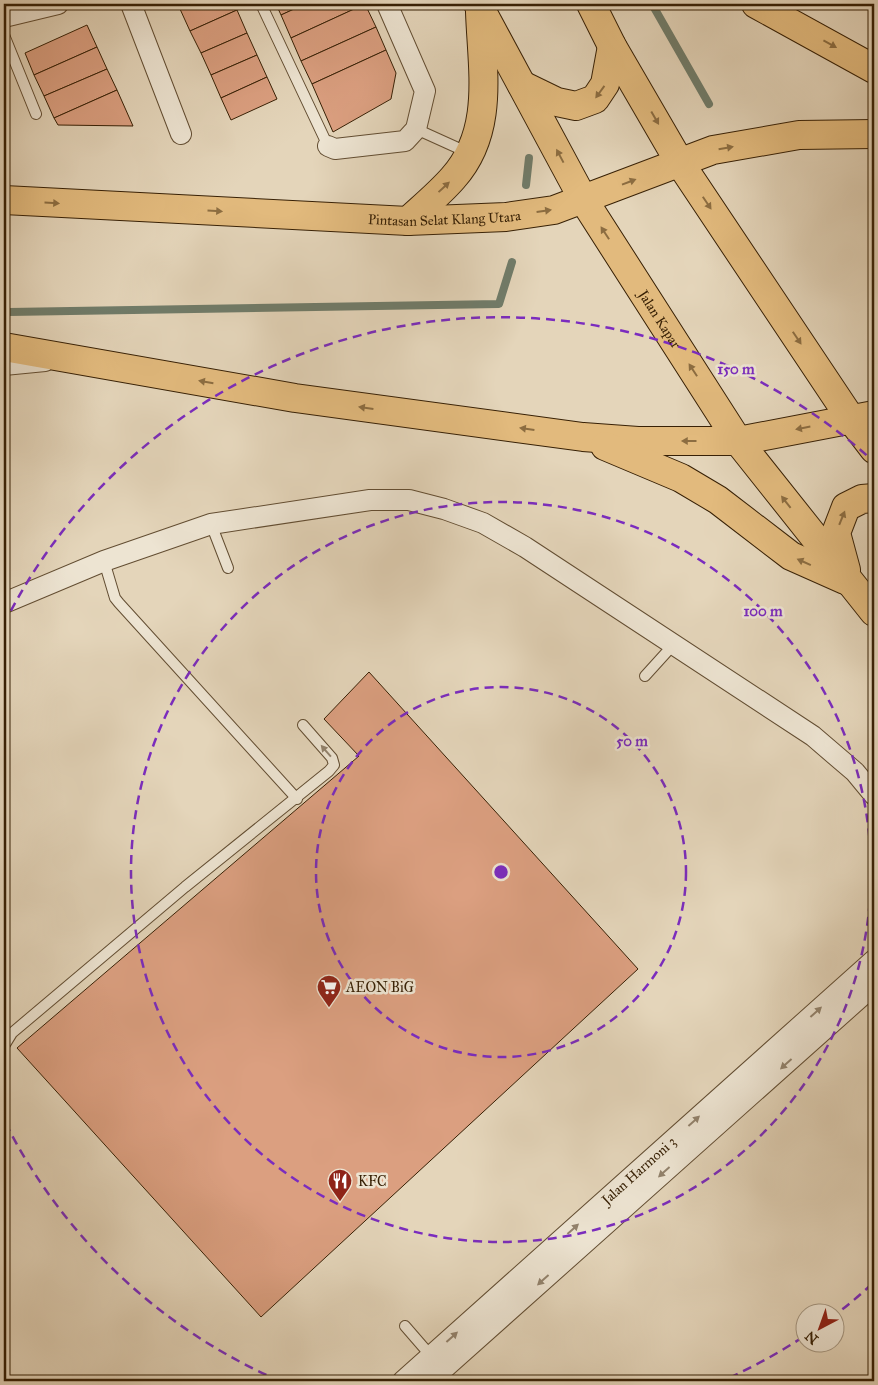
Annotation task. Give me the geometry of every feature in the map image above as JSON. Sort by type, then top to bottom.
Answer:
[{"type":"highway","points":[[591,4],[612,46],[680,162],[863,417],[874,449]]},
{"type":"highway","points":[[756,4],[796,19],[874,69]]},
{"type":"highway","points":[[408,221],[453,178],[470,154],[480,130],[484,102],[479,5]]},
{"type":"highway","name":"Jalan Kapar","points":[[479,5],[583,199],[738,441],[874,612]]},
{"type":"highway","points":[[522,85],[557,102],[576,106],[595,99],[605,84],[612,46]]},
{"type":"highway","name":"Pintasan Selat Klang Utara","points":[[4,200],[408,221],[506,217],[554,210],[712,150],[799,135],[874,134]]},
{"type":"highway","points":[[4,347],[295,398],[583,437],[638,441],[738,441],[863,417]]},
{"type":"highway","points":[[583,437],[681,478],[718,500],[791,556],[849,581]]},
{"type":"highway","points":[[849,581],[836,533],[846,507],[862,498],[874,498]]},
{"type":"street","points":[[4,17],[58,4]]},
{"type":"street","points":[[131,4],[180,134]]},
{"type":"street","points":[[328,146],[335,149],[405,141],[416,129],[425,91],[387,4]]},
{"type":"street","points":[[4,365],[70,359]]},
{"type":"street","points":[[4,603],[104,561],[211,524],[370,500],[409,500],[444,509],[483,523],[525,547],[813,736],[854,772],[874,795]]},
{"type":"street","name":"Jalan Harmoni 3","points":[[430,1381],[490,1316],[874,960]]},
{"type":"street","name":"Jalan Harmoni 3","points":[[403,1381],[432,1356],[490,1316],[874,985]]},
{"type":"lane","points":[[262,4],[328,146]]},
{"type":"lane","points":[[4,35],[36,114]]},
{"type":"lane","points":[[416,129],[470,154]]},
{"type":"lane","points":[[211,524],[228,568]]},
{"type":"lane","points":[[104,561],[115,598],[119,603],[297,798]]},
{"type":"lane","points":[[645,676],[674,644]]},
{"type":"lane","points":[[4,1046],[12,1033],[178,893],[330,771],[334,765],[332,758],[302,725]]},
{"type":"lane","points":[[405,1326],[432,1356]]},
{"type":"building","points":[[192,4],[234,4],[237,10],[190,31],[180,9]]},
{"type":"building","points":[[276,4],[305,4],[281,15]]},
{"type":"building","points":[[305,4],[365,4],[291,38],[281,15]]},
{"type":"building","points":[[365,4],[376,27],[301,61],[291,38]]},
{"type":"building","points":[[237,10],[247,33],[201,53],[190,31]]},
{"type":"building","points":[[87,25],[97,47],[34,75],[25,53]]},
{"type":"building","points":[[376,27],[386,50],[312,84],[301,61]]},
{"type":"building","points":[[247,33],[257,55],[211,75],[201,53]]},
{"type":"building","points":[[97,47],[107,69],[44,96],[34,75]]},
{"type":"building","points":[[386,50],[396,73],[391,99],[333,132],[312,84]]},
{"type":"building","points":[[257,55],[267,77],[221,98],[211,75]]},
{"type":"building","points":[[107,69],[117,90],[54,118],[44,96]]},
{"type":"building","points":[[267,77],[277,99],[231,120],[221,98]]},
{"type":"building","points":[[117,90],[133,126],[58,125],[54,118]]},
{"type":"building","name":"AEON BiG","points":[[369,672],[638,969],[261,1317],[17,1048],[359,756],[324,719]]},
{"type":"waterway","points":[[652,4],[709,104]]},
{"type":"waterway","points":[[526,185],[529,158]]},
{"type":"waterway","points":[[9,312],[499,304],[512,262]]},
{"type":"place","name":"AEON BiG","points":[[329,1008]]},
{"type":"place","name":"KFC","points":[[340,1202]]}]
